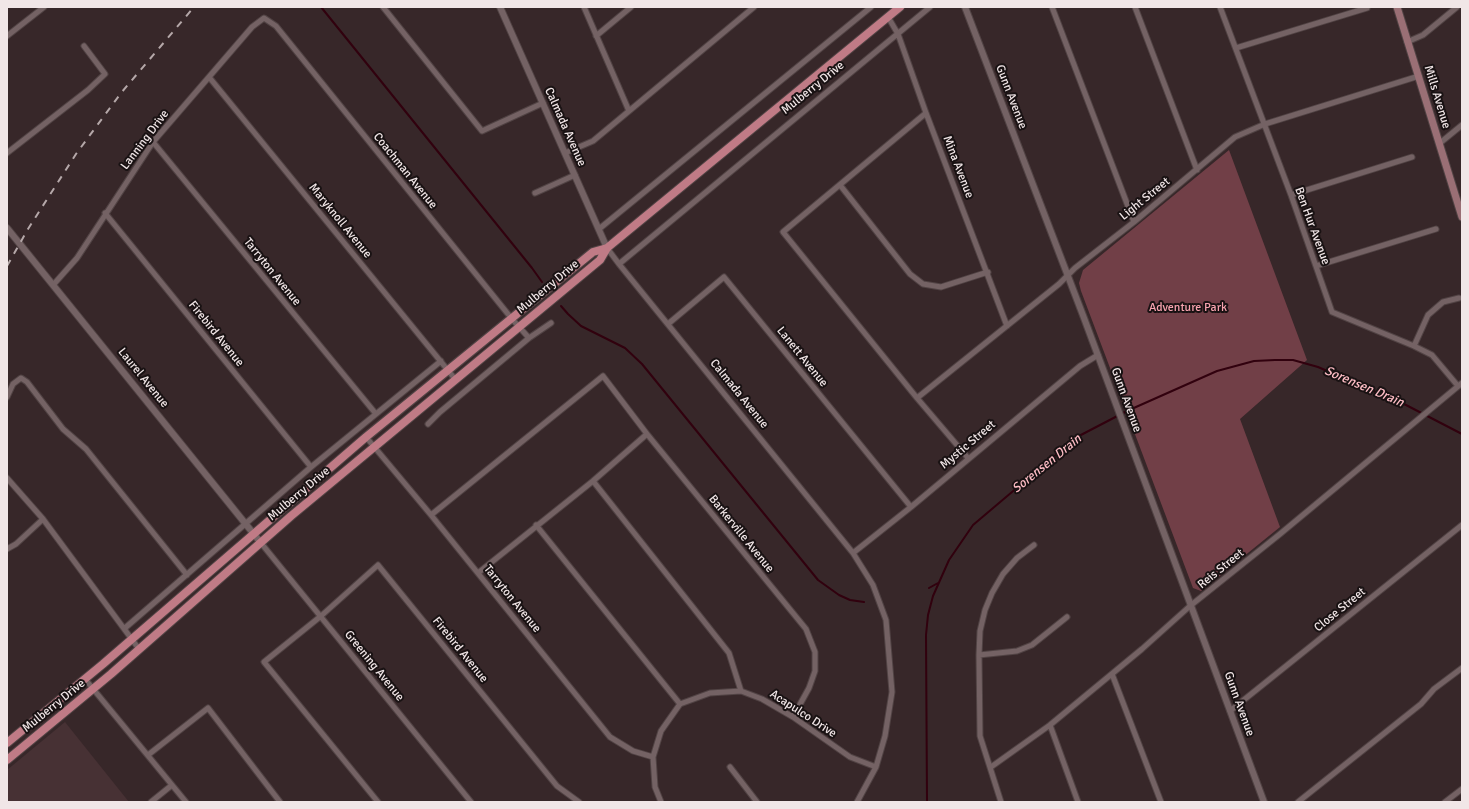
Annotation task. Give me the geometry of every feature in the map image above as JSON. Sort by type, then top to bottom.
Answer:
[{"type":"main road","name":"Mulberry Drive","points":[[7,760],[93,689],[261,543],[455,379],[600,260],[607,248],[900,7]]},
{"type":"main road","name":"Mills Avenue","points":[[1397,7],[1462,217]]},
{"type":"main road","name":"Mulberry Drive","points":[[7,743],[85,680],[366,437],[593,252],[607,248]]},
{"type":"street","points":[[33,7],[38,12]]},
{"type":"street","points":[[7,36],[44,7]]},
{"type":"street","points":[[383,7],[482,131],[543,104]]},
{"type":"street","name":"Calmada Avenue","points":[[500,7],[607,248],[618,264],[853,553],[873,585],[886,620],[892,692],[885,736],[876,767],[857,802]]},
{"type":"street","points":[[584,7],[629,111]]},
{"type":"street","points":[[596,36],[631,7]]},
{"type":"street","points":[[565,153],[593,141],[754,7]]},
{"type":"street","points":[[599,229],[871,7]]},
{"type":"street","name":"Mulberry Drive","points":[[618,264],[930,7]]},
{"type":"street","name":"Gunn Avenue","points":[[965,7],[1098,355],[1264,802]]},
{"type":"street","points":[[1052,7],[1134,222]]},
{"type":"street","points":[[1135,7],[1197,170]]},
{"type":"street","name":"Ben Hur Avenue","points":[[1220,7],[1265,124],[1332,312],[1432,355],[1460,385]]},
{"type":"street","points":[[1407,42],[1424,34],[1457,7]]},
{"type":"street","points":[[1236,48],[1367,8]]},
{"type":"street","name":"Mina Avenue","points":[[888,17],[898,34],[926,113],[988,272],[1007,326]]},
{"type":"street","name":"Lanning Drive","points":[[54,284],[77,258],[105,213],[153,142],[252,27],[264,18]]},
{"type":"street","name":"Coachman Avenue","points":[[264,18],[276,26],[512,319],[530,338]]},
{"type":"street","points":[[7,153],[88,90],[105,74],[84,46]]},
{"type":"street","name":"Maryknoll Avenue","points":[[210,76],[455,379]]},
{"type":"street","name":"Light Street","points":[[917,398],[1068,276],[1075,268],[1134,222],[1235,137],[1265,124],[1419,76]]},
{"type":"street","points":[[926,113],[784,232],[917,398],[968,458]]},
{"type":"street","points":[[1440,143],[1462,125]]},
{"type":"street","name":"Tarryton Avenue","points":[[153,142],[376,414]]},
{"type":"street","points":[[1291,195],[1412,157]]},
{"type":"street","points":[[534,193],[574,176]]},
{"type":"street","points":[[840,185],[910,274],[923,284],[941,287],[988,272]]},
{"type":"street","name":"Firebird Avenue","points":[[105,213],[311,466]]},
{"type":"street","name":"Laurel Avenue","points":[[7,228],[54,284],[261,543]]},
{"type":"street","points":[[1316,266],[1436,229]]},
{"type":"street","name":"Lanett Avenue","points":[[668,324],[724,277],[911,507]]},
{"type":"street","points":[[1414,346],[1428,315],[1443,302],[1459,298]]},
{"type":"street","points":[[428,424],[446,407],[530,338],[551,323]]},
{"type":"street","name":"Mystic Street","points":[[853,553],[911,507],[1080,366],[1098,355]]},
{"type":"street","points":[[125,628],[311,466],[441,361]]},
{"type":"street","name":"Barkerville Avenue","points":[[431,515],[603,376],[646,434],[806,628],[814,652],[815,671],[809,688],[793,717]]},
{"type":"street","points":[[7,397],[13,384],[21,378],[27,382],[64,429],[86,449],[187,575]]},
{"type":"street","name":"Reis Street","points":[[991,767],[1050,724],[1112,674],[1190,606],[1460,385]]},
{"type":"street","points":[[478,572],[593,481],[646,434]]},
{"type":"street","name":"Tarryton Avenue","points":[[366,437],[478,572],[610,737],[633,751],[653,757]]},
{"type":"street","points":[[7,478],[44,519],[139,649]]},
{"type":"street","points":[[593,481],[729,653],[741,691]]},
{"type":"street","points":[[7,549],[16,544],[44,519]]},
{"type":"street","points":[[536,525],[680,704],[661,731],[653,757],[655,787],[661,802]]},
{"type":"street","name":"Close Street","points":[[1230,711],[1462,525]]},
{"type":"street","name":"Greening Avenue","points":[[261,543],[471,802]]},
{"type":"street","points":[[1001,802],[980,736],[980,631],[985,610],[992,592],[1017,558],[1034,545]]},
{"type":"street","name":"Firebird Avenue","points":[[321,616],[378,565],[557,786],[579,802]]},
{"type":"street","points":[[321,616],[264,662],[378,802]]},
{"type":"street","points":[[979,655],[1017,652],[1032,645],[1067,617]]},
{"type":"street","points":[[1298,802],[1421,704],[1434,689],[1462,668]]},
{"type":"street","points":[[1112,674],[1161,802]]},
{"type":"street","points":[[85,680],[186,802]]},
{"type":"street","name":"Acapulco Drive","points":[[680,704],[710,693],[741,691],[762,699],[793,717],[850,757],[876,767]]},
{"type":"street","points":[[148,755],[208,708],[280,802]]},
{"type":"street","points":[[1050,724],[1078,802]]},
{"type":"street","points":[[730,767],[757,802]]},
{"type":"street","points":[[152,802],[172,785]]},
{"type":"street","points":[[1445,802],[1462,789]]},
{"type":"shaded area","points":[[65,722],[129,802],[7,802],[7,770]]},
{"type":"green space","name":"Adventure Park","points":[[1229,150],[1307,360],[1240,419],[1280,527],[1201,591],[1193,588],[1079,283],[1083,270]]},
{"type":"waterway","points":[[321,7],[542,282]]},
{"type":"waterway","points":[[561,306],[581,326],[625,348],[642,364],[818,580],[839,595],[850,600],[864,602]]},
{"type":"waterway","name":"Sorensen Drain","points":[[927,802],[926,635],[928,615],[933,596],[949,560],[973,525],[1077,437],[1127,411],[1217,371],[1254,361],[1275,360],[1293,360],[1318,367],[1406,405],[1462,434]]},
{"type":"waterway","name":"Sorensen Drain","points":[[929,588],[938,583]]},
{"type":"railway","points":[[7,266],[28,229],[76,154],[121,93],[194,7]]}]
